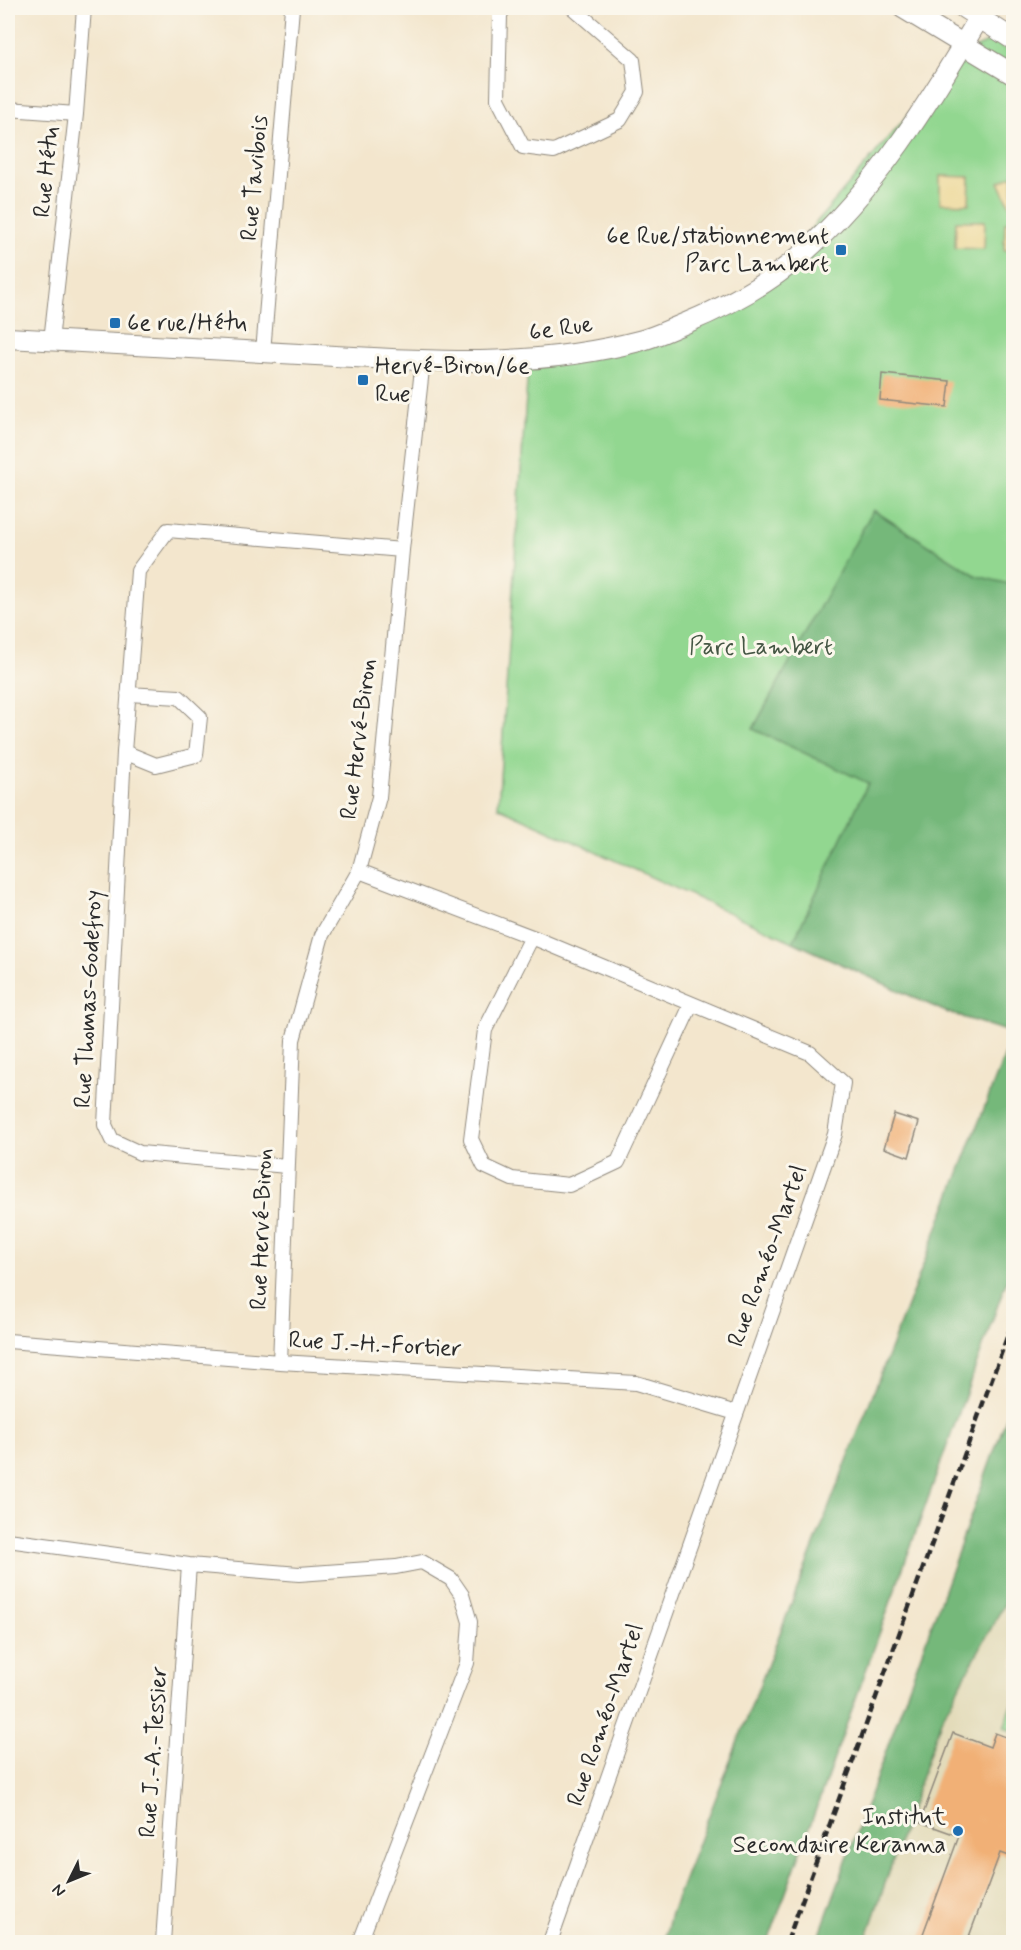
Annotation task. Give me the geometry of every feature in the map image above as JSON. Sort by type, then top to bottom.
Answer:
[{"type":"street","name":"Rue Hétu","points":[[51,341],[76,114],[84,8]]},
{"type":"street","name":"Rue Tavibois","points":[[263,352],[292,8]]},
{"type":"street","points":[[504,8],[500,15],[498,99],[523,147],[554,151],[620,120],[637,92],[633,60],[573,8]]},
{"type":"street","points":[[903,8],[1014,75]]},
{"type":"street","points":[[971,13],[1014,40]]},
{"type":"street","name":"6e Rue","points":[[8,338],[498,362],[577,355],[642,340],[720,309],[776,275],[802,254],[853,203],[891,158],[964,44],[971,13]]},
{"type":"street","points":[[8,109],[76,114]]},
{"type":"street","name":"Rue Hervé-Biron","points":[[280,1362],[293,1040],[322,935],[359,871],[379,797],[402,550],[423,360]]},
{"type":"street","name":"Rue Thomas-Godefroy","points":[[287,1166],[140,1153],[112,1140],[105,1125],[124,752],[138,571],[168,530],[402,550]]},
{"type":"street","points":[[124,752],[156,765],[196,755],[200,717],[179,697],[128,694]]},
{"type":"street","name":"Rue Roméo-Martel","points":[[359,871],[532,937],[810,1053],[843,1083],[836,1134],[735,1413],[550,1942]]},
{"type":"street","points":[[532,937],[485,1030],[471,1139],[484,1166],[512,1179],[569,1185],[618,1162],[691,1005]]},
{"type":"street","name":"Rue J.-H.-Fortier","points":[[8,1341],[280,1362],[636,1383],[735,1413]]},
{"type":"street","points":[[8,1540],[189,1565],[299,1574],[396,1567],[422,1562],[436,1568],[451,1579],[462,1595],[470,1622],[466,1664],[360,1942]]},
{"type":"street","name":"Rue J.-A.-Tessier","points":[[163,1942],[189,1565]]},
{"type":"shaded area","name":"Institut Secondaire Keranna","points":[[1013,1588],[1013,1942],[865,1942],[941,1720]]},
{"type":"green space","name":"Parc Lambert","points":[[992,40],[1014,55],[1013,1033],[946,1012],[498,807],[528,368],[649,344],[763,285],[959,55]]},
{"type":"green space","points":[[873,510],[977,576],[1013,585],[1013,1033],[946,1012],[793,942],[868,783],[753,729]]},
{"type":"green space","points":[[1013,1034],[1013,1263],[768,1942],[664,1942],[671,1913]]},
{"type":"green space","points":[[1013,1399],[1013,1588],[941,1720],[865,1942],[817,1942]]},
{"type":"green space","points":[[1013,1701],[1014,1731],[1004,1728]]},
{"type":"sand","points":[[1013,175],[1013,207],[1011,208],[999,182]]},
{"type":"sand","points":[[940,176],[970,177],[969,204],[940,203]]},
{"type":"sand","points":[[956,221],[985,221],[984,249],[955,248]]},
{"type":"sand","points":[[1005,222],[1013,223],[1013,250],[1004,250]]},
{"type":"building","points":[[882,374],[950,381],[947,407],[880,400]]},
{"type":"building","points":[[894,1114],[919,1122],[909,1157],[884,1148]]},
{"type":"building","points":[[953,1733],[990,1747],[995,1733],[1014,1740],[1014,1849],[1011,1857],[1000,1853],[967,1942],[920,1942],[959,1836],[920,1822]]},
{"type":"railway","points":[[787,1942],[1014,1318]]},
{"type":"place","name":"6e Rue/stationnement Parc Lambert","points":[[841,250]]},
{"type":"place","name":"6e rue/Hétu","points":[[115,323]]},
{"type":"place","name":"Hervé-Biron/6e Rue","points":[[363,380]]},
{"type":"place","name":"Institut Secondaire Keranna","points":[[958,1831]]}]
